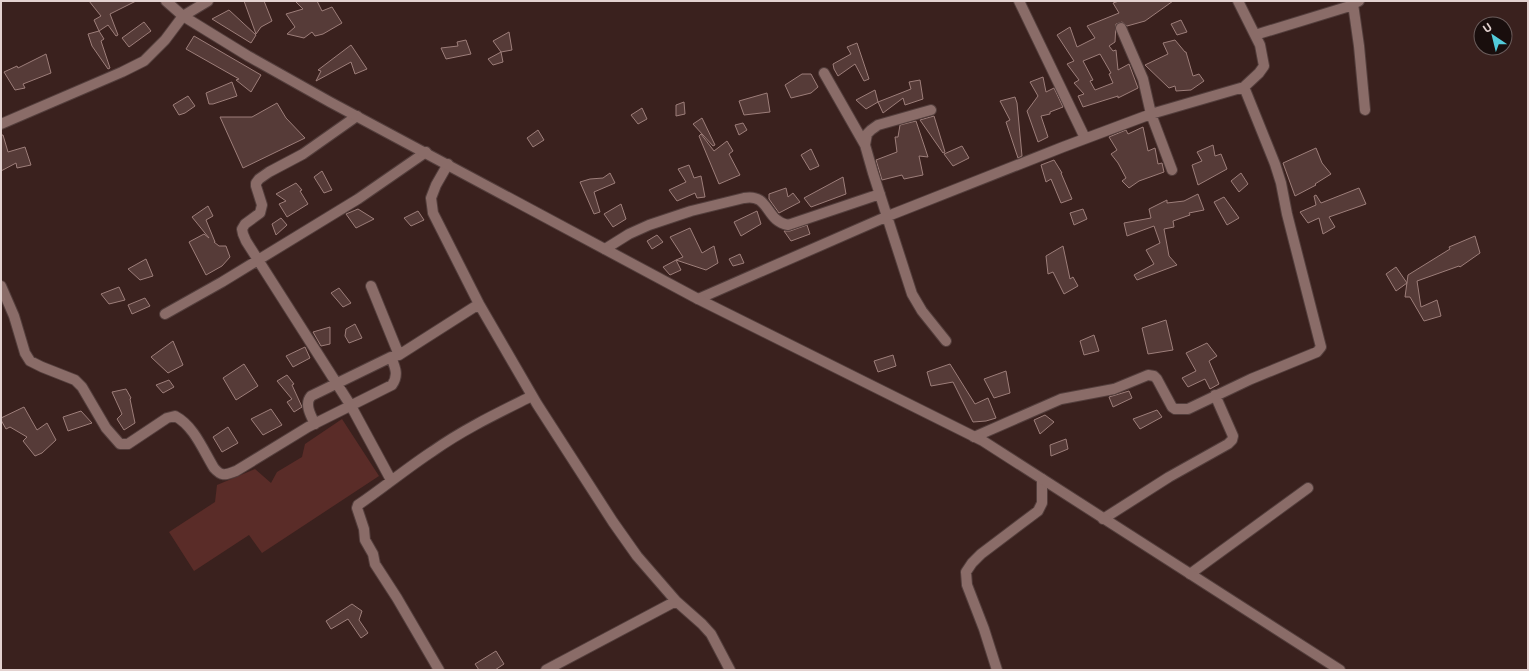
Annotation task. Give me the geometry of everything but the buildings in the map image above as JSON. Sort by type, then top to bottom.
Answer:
[{"type":"street","points":[[166,1],[183,16],[248,56],[357,116],[698,299],[974,437],[1340,670]]},
{"type":"street","points":[[1,124],[144,61],[165,40],[183,16],[208,1]]},
{"type":"street","points":[[1019,1],[1085,138]]},
{"type":"street","points":[[698,299],[888,216],[1085,138],[1151,114],[1244,87],[1259,74],[1264,66],[1260,45],[1238,1]]},
{"type":"street","points":[[1255,35],[1356,3],[1365,110]]},
{"type":"street","points":[[1121,28],[1143,79],[1151,114],[1172,170]]},
{"type":"street","points":[[824,73],[865,145],[912,294],[922,312],[946,341]]},
{"type":"street","points":[[974,437],[1061,399],[1114,389],[1148,375],[1157,378],[1175,409],[1188,409],[1250,379],[1309,356],[1317,352],[1321,347],[1279,177],[1244,87]]},
{"type":"street","points":[[865,145],[867,134],[878,125],[931,110]]},
{"type":"street","points":[[357,116],[303,154],[269,172],[256,183],[262,209],[260,213],[245,224],[242,229],[246,241],[351,406],[391,480]]},
{"type":"street","points":[[165,314],[258,260],[358,199],[426,152]]},
{"type":"street","points":[[448,164],[436,185],[431,198],[433,213],[479,304],[532,396],[613,522],[637,556],[676,601],[711,634],[730,670]]},
{"type":"street","points":[[605,249],[629,234],[649,225],[691,211],[752,196],[762,200],[777,221],[788,225],[880,194]]},
{"type":"street","points":[[1,286],[14,316],[25,353],[30,361],[75,380],[82,387],[106,428],[120,444],[128,444],[167,418],[175,416],[183,420],[190,428],[214,468],[219,473],[225,475],[236,471],[315,424],[392,385],[396,380],[395,356],[371,286]]},
{"type":"street","points":[[315,424],[308,407],[308,398],[395,356],[479,304]]},
{"type":"street","points":[[439,670],[397,598],[375,564],[373,554],[365,540],[364,529],[357,508],[358,505],[433,450],[471,426],[532,396]]},
{"type":"street","points":[[1103,519],[1169,477],[1228,444],[1232,440],[1233,436],[1215,396]]},
{"type":"street","points":[[997,670],[984,629],[967,585],[966,572],[981,554],[1038,511],[1042,503],[1042,479]]},
{"type":"street","points":[[1190,574],[1308,488]]},
{"type":"street","points":[[546,670],[676,601]]},
{"type":"shaded area","points":[[342,419],[379,476],[262,553],[249,535],[194,571],[169,532],[215,502],[217,485],[255,469],[271,483],[277,472],[302,457],[305,444]]}]
